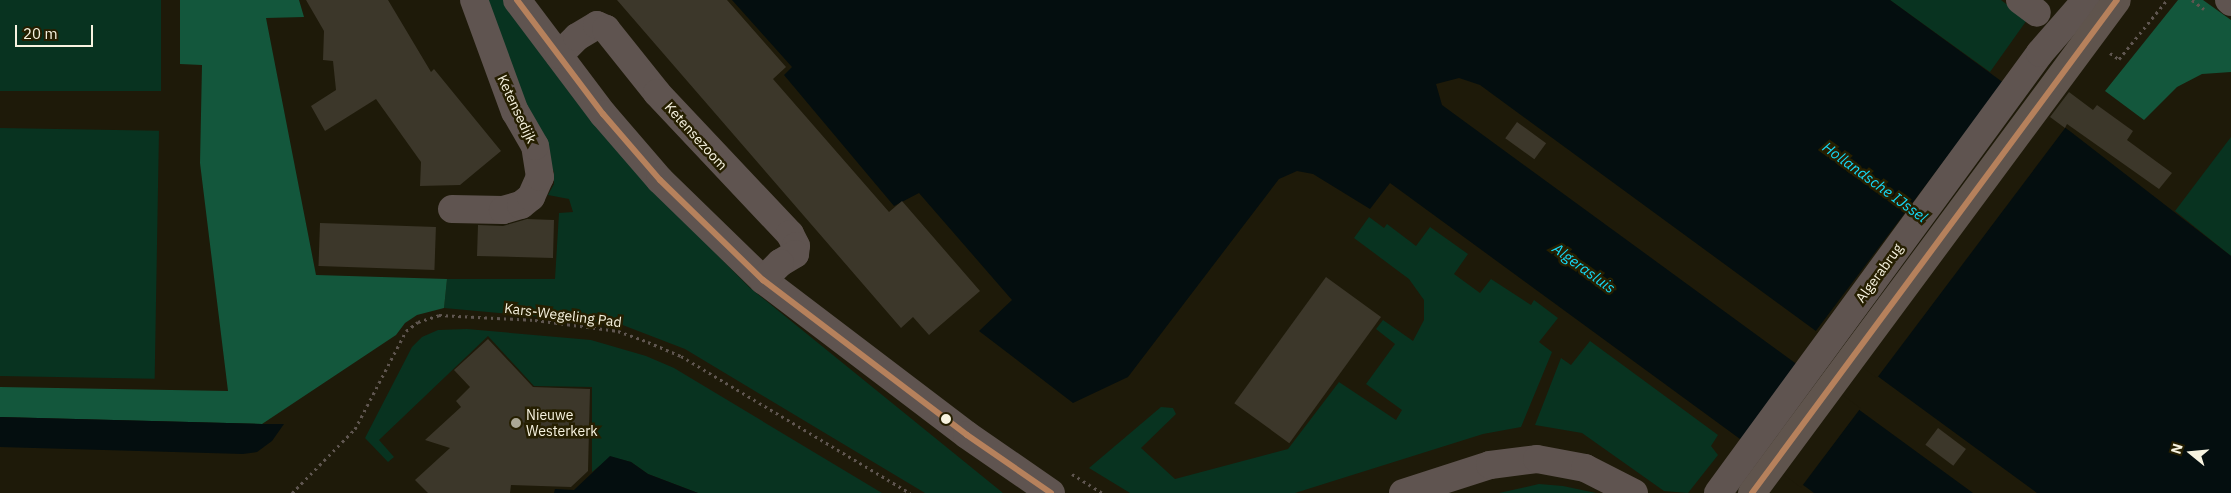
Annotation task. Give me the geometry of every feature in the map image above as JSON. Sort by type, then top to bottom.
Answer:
[{"type":"main road","name":"Algerabrug","points":[[1752,493],[2117,0]]},
{"type":"street","name":"Ketensedijk","points":[[452,209],[503,210],[521,205],[532,197],[540,177],[535,146],[515,112],[474,0]]},
{"type":"street","points":[[517,0],[603,114],[660,180],[763,280],[967,435],[1051,493]]},
{"type":"street","name":"Algerabrug","points":[[1718,493],[2040,53],[2086,0]]},
{"type":"street","name":"Ketensezoom","points":[[560,55],[576,36],[597,25],[606,29],[657,93],[790,234],[796,246],[795,254],[780,263],[763,280]]},
{"type":"street","points":[[1403,493],[1490,465],[1537,459],[1585,468],[1634,493]]},
{"type":"path","points":[[2104,48],[2119,59],[2167,0]]},
{"type":"path","name":"Kars-Wegeling Pad","points":[[292,493],[355,429],[406,332],[418,322],[439,315],[535,320],[618,331],[648,342],[682,356],[910,493]]},
{"type":"green space","points":[[0,0],[161,0],[161,91],[0,91]]},
{"type":"green space","points":[[180,0],[299,0],[304,17],[266,18],[316,275],[447,279],[444,308],[417,315],[405,323],[396,335],[262,424],[0,417],[0,387],[228,391],[200,163],[202,65],[180,64]]},
{"type":"green space","points":[[482,0],[503,0],[569,92],[652,189],[749,287],[1003,493],[925,493],[685,349],[620,324],[444,308],[447,279],[555,279],[559,213],[573,212],[569,199],[548,195],[554,184],[554,172],[522,111]]},
{"type":"green space","points":[[1890,0],[2001,0],[2010,7],[2041,0],[1990,72]]},
{"type":"green space","points":[[2178,0],[2203,0],[2231,20],[2231,72],[2202,74],[2177,87],[2144,120],[2105,91]]},
{"type":"green space","points":[[0,128],[159,131],[155,379],[0,376]]},
{"type":"green space","points":[[2231,137],[2231,256],[2175,211]]},
{"type":"green space","points":[[1369,217],[1384,228],[1387,224],[1416,246],[1430,227],[1468,254],[1454,274],[1480,293],[1491,279],[1531,305],[1534,300],[1558,318],[1539,342],[1552,352],[1521,427],[1483,434],[1295,493],[1130,493],[1089,468],[1161,407],[1173,408],[1176,414],[1141,448],[1175,479],[1288,449],[1339,382],[1396,420],[1402,410],[1366,384],[1395,344],[1376,329],[1383,320],[1413,341],[1424,320],[1424,300],[1409,279],[1354,238]]},
{"type":"green space","points":[[467,329],[591,340],[646,356],[674,368],[882,493],[698,493],[648,474],[631,462],[611,457],[592,472],[592,387],[534,386],[488,336],[379,440],[394,457],[388,462],[365,438],[412,347],[422,337],[438,330]]},
{"type":"green space","points":[[1590,341],[1718,435],[1711,446],[1718,455],[1688,493],[1664,491],[1582,433],[1535,425],[1561,358],[1571,365]]},
{"type":"green space","points":[[1539,484],[1563,486],[1596,493],[1499,493]]},
{"type":"water","points":[[732,0],[1890,0],[2071,132],[2231,256],[2231,493],[2037,493],[1480,85],[1459,78],[1436,84],[1442,105],[1973,493],[1814,493],[1390,183],[1370,209],[1313,174],[1297,171],[1279,179],[1128,377],[1073,403],[979,331],[1012,300],[919,193],[894,206],[784,75],[792,67]]},
{"type":"water","points":[[0,417],[284,424],[272,441],[257,452],[243,454],[0,447]]},
{"type":"water","points":[[610,456],[631,462],[648,474],[698,493],[554,493],[555,489],[574,490]]},
{"type":"pier","points":[[2005,80],[2066,126],[1877,378],[1815,332]]},
{"type":"pier","points":[[1799,362],[1860,408],[1801,487],[1739,441]]},
{"type":"building","points":[[306,0],[388,0],[431,72],[434,69],[501,151],[460,185],[420,186],[421,162],[376,99],[325,131],[311,106],[336,90],[333,61],[323,60],[324,31]]},
{"type":"building","points":[[617,0],[727,0],[786,67],[773,79],[889,212],[902,201],[980,291],[929,335],[913,317],[901,328]]},
{"type":"building","points":[[2069,92],[2093,110],[2097,105],[2133,131],[2127,140],[2172,173],[2159,189],[2067,124],[2065,128],[2050,117]]},
{"type":"building","points":[[1517,122],[1546,143],[1534,159],[1505,138]]},
{"type":"building","points":[[527,219],[554,220],[553,258],[477,256],[478,225],[503,226]]},
{"type":"building","points":[[320,223],[436,227],[434,270],[318,266]]},
{"type":"building","points":[[1326,277],[1381,317],[1289,443],[1234,403]]},
{"type":"building","name":"Nieuwe Westerkerk","points":[[488,339],[533,387],[590,389],[588,471],[571,487],[511,485],[510,493],[428,493],[415,480],[450,448],[425,440],[461,407],[456,401],[470,387],[454,370]]},
{"type":"building","points":[[1938,428],[1966,449],[1953,466],[1925,445]]},
{"type":"transit line","points":[[517,0],[603,114],[660,180],[763,280],[967,435],[1051,493]]},
{"type":"transit line","points":[[1752,493],[2117,0]]},
{"type":"place","name":"Nieuwe Westerkerk","points":[[516,423]]},
{"type":"water label","name":"Hollandsche IJssel","points":[[1875,182]]},
{"type":"water label","name":"Algerasluis","points":[[1584,268]]}]
